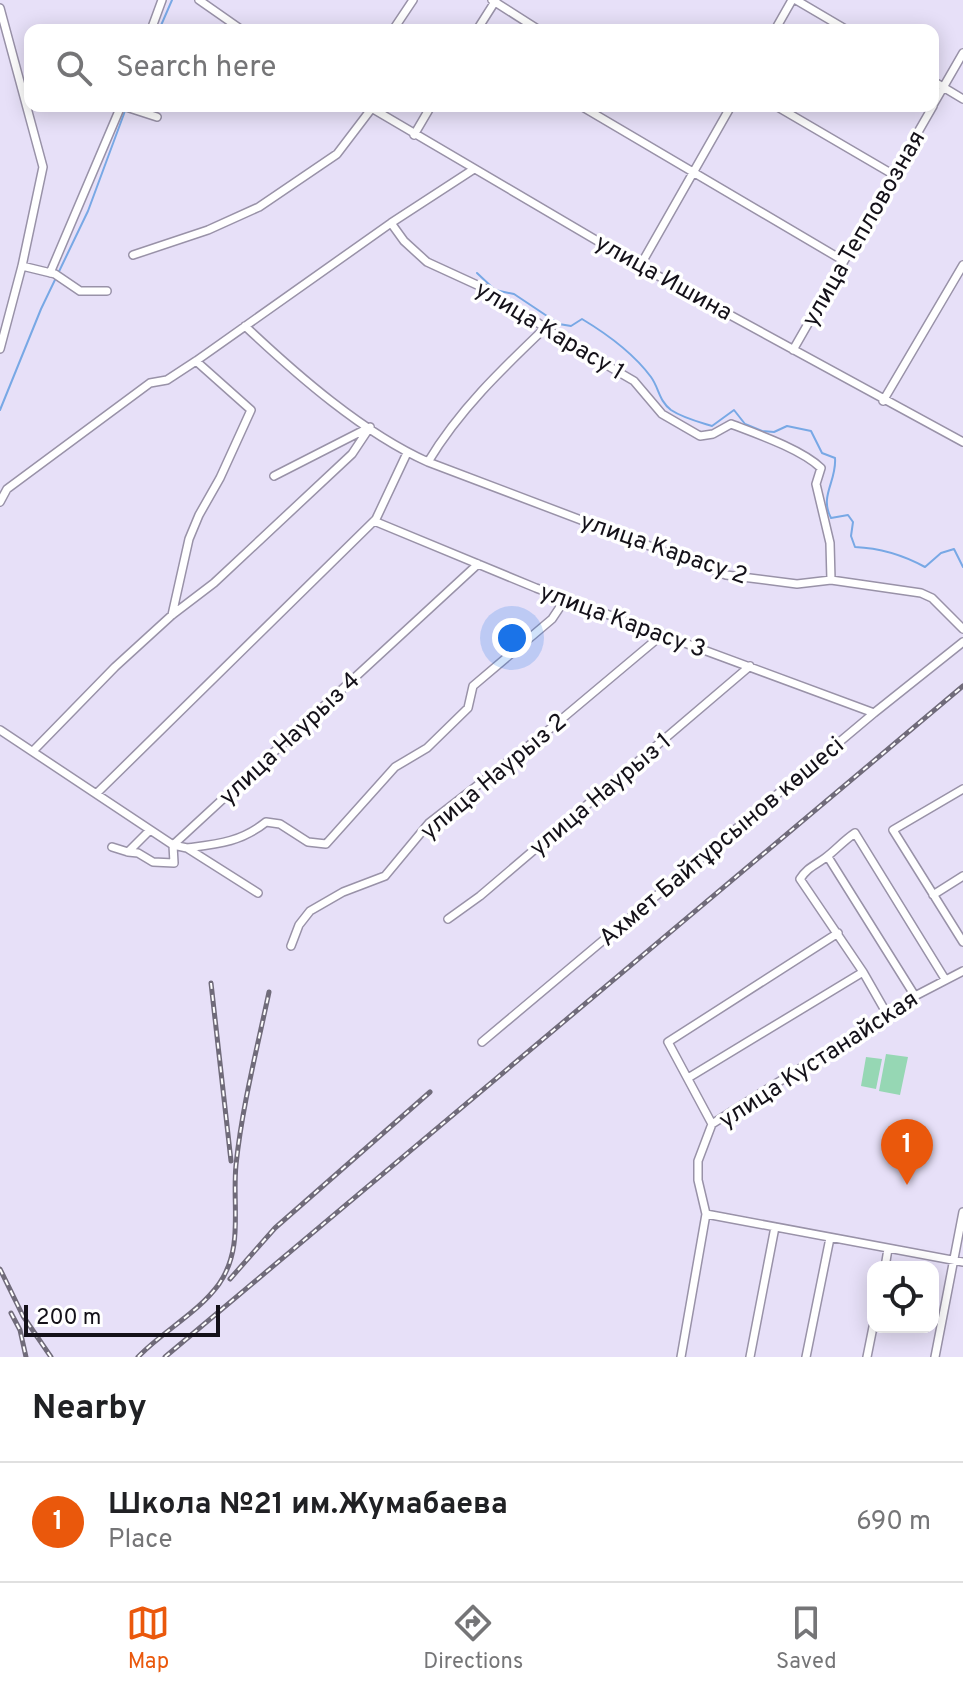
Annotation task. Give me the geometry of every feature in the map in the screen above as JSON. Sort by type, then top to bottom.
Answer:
[{"type":"street","points":[[153,24],[162,0]]},
{"type":"street","points":[[199,0],[233,24]]},
{"type":"street","points":[[397,24],[413,0]]},
{"type":"street","points":[[779,24],[794,0],[836,24]]},
{"type":"street","points":[[481,24],[494,1],[530,24]]},
{"type":"street","points":[[0,8],[24,97]]},
{"type":"street","name":"улица Тепловозная","points":[[939,95],[963,53]]},
{"type":"street","points":[[939,85],[963,99]]},
{"type":"street","points":[[0,349],[43,167],[28,112]]},
{"type":"street","points":[[53,274],[120,112]]},
{"type":"street","points":[[139,112],[157,117]]},
{"type":"street","points":[[133,255],[208,230],[259,207],[337,154],[366,112]]},
{"type":"street","name":"улица Ишина","points":[[378,112],[640,266],[963,442]]},
{"type":"street","points":[[414,135],[427,112]]},
{"type":"street","points":[[591,112],[844,261]]},
{"type":"street","points":[[640,266],[727,112]]},
{"type":"street","points":[[786,112],[894,175]]},
{"type":"street","name":"улица Тепловозная","points":[[793,350],[930,112]]},
{"type":"street","points":[[0,502],[7,489],[150,383],[167,380],[196,361],[391,223],[474,169]]},
{"type":"street","name":"улица Карасу 1","points":[[391,223],[404,241],[427,262],[488,290],[634,381],[662,414],[700,436],[713,434],[731,424],[783,445],[815,463],[821,468],[816,484],[830,543],[831,580]]},
{"type":"street","points":[[883,401],[963,265]]},
{"type":"street","points":[[22,266],[53,274],[80,291],[107,291]]},
{"type":"street","name":"улица Карасу 2","points":[[245,326],[293,371],[407,453],[428,462],[726,575],[797,584],[831,580],[921,593],[932,598],[963,629]]},
{"type":"street","points":[[428,462],[467,406],[546,327]]},
{"type":"street","points":[[172,615],[189,539],[251,410],[196,361]]},
{"type":"street","points":[[274,476],[370,427]]},
{"type":"street","points":[[34,750],[115,667],[172,615],[214,583],[352,454],[370,427]]},
{"type":"street","points":[[97,793],[374,521],[407,453]]},
{"type":"street","name":"улица Карасу 3","points":[[374,521],[566,598],[874,713]]},
{"type":"street","name":"улица Наурыз 4","points":[[173,845],[478,564]]},
{"type":"street","points":[[187,848],[250,835],[266,822],[280,824],[308,842],[326,844],[395,767],[427,748],[468,708],[473,686],[552,619],[566,598]]},
{"type":"street","name":"улица Наурыз 2","points":[[291,946],[299,925],[310,911],[343,892],[385,876],[429,823],[545,733],[663,634]]},
{"type":"street","name":"Ахмет Байтұрсынов көшесі","points":[[482,1042],[963,642]]},
{"type":"street","name":"улица Наурыз 1","points":[[448,919],[480,896],[750,666]]},
{"type":"street","points":[[0,730],[173,845],[187,848],[258,893]]},
{"type":"street","points":[[963,789],[893,830],[963,942]]},
{"type":"street","points":[[128,852],[150,830]]},
{"type":"street","points":[[887,1014],[838,933],[800,879],[807,868],[828,857],[839,843],[855,833],[945,979]]},
{"type":"street","points":[[112,847],[138,853],[153,862],[174,863],[173,845]]},
{"type":"street","points":[[828,857],[915,996]]},
{"type":"street","points":[[933,895],[963,876]]},
{"type":"street","points":[[712,1124],[668,1042],[838,933]]},
{"type":"street","name":"улица Кустанайская","points":[[706,1214],[698,1180],[698,1161],[712,1124],[915,996],[963,971]]},
{"type":"street","points":[[688,1078],[863,972]]},
{"type":"street","points":[[935,1357],[959,1261],[963,1212]]},
{"type":"street","points":[[681,1357],[706,1214],[959,1261]]},
{"type":"street","points":[[750,1357],[775,1227]]},
{"type":"street","points":[[806,1357],[830,1238]]},
{"type":"street","points":[[886,1261],[888,1249]]},
{"type":"street","points":[[867,1357],[872,1333]]},
{"type":"green space","points":[[886,1054],[908,1057],[900,1095],[879,1091]]},
{"type":"green space","points":[[866,1057],[882,1059],[876,1089],[861,1086]]},
{"type":"waterway","points":[[162,24],[172,0]]},
{"type":"waterway","points":[[0,410],[41,309],[88,211],[125,112]]},
{"type":"waterway","points":[[477,273],[495,290],[514,294],[559,324],[571,326],[582,319],[601,331],[637,360],[651,377],[667,406],[681,415],[712,426],[734,410],[745,424],[762,431],[774,432],[787,426],[811,431],[822,453],[835,458],[828,510],[831,518],[848,515],[853,522],[851,536],[855,547],[891,553],[925,567],[941,553],[954,549],[963,567]]},
{"type":"railway","points":[[165,1357],[963,686]]},
{"type":"railway","points":[[211,983],[231,1161]]},
{"type":"railway","points":[[138,1357],[201,1304],[227,1270],[234,1241],[239,1143],[269,992]]},
{"type":"railway","points":[[230,1279],[275,1228],[430,1092]]},
{"type":"railway","points":[[0,1269],[23,1316],[51,1357]]},
{"type":"railway","points":[[11,1313],[20,1330],[26,1357]]},
{"type":"place","name":"Школа №21 им.Жумабаева","points":[[907,1185]]}]
